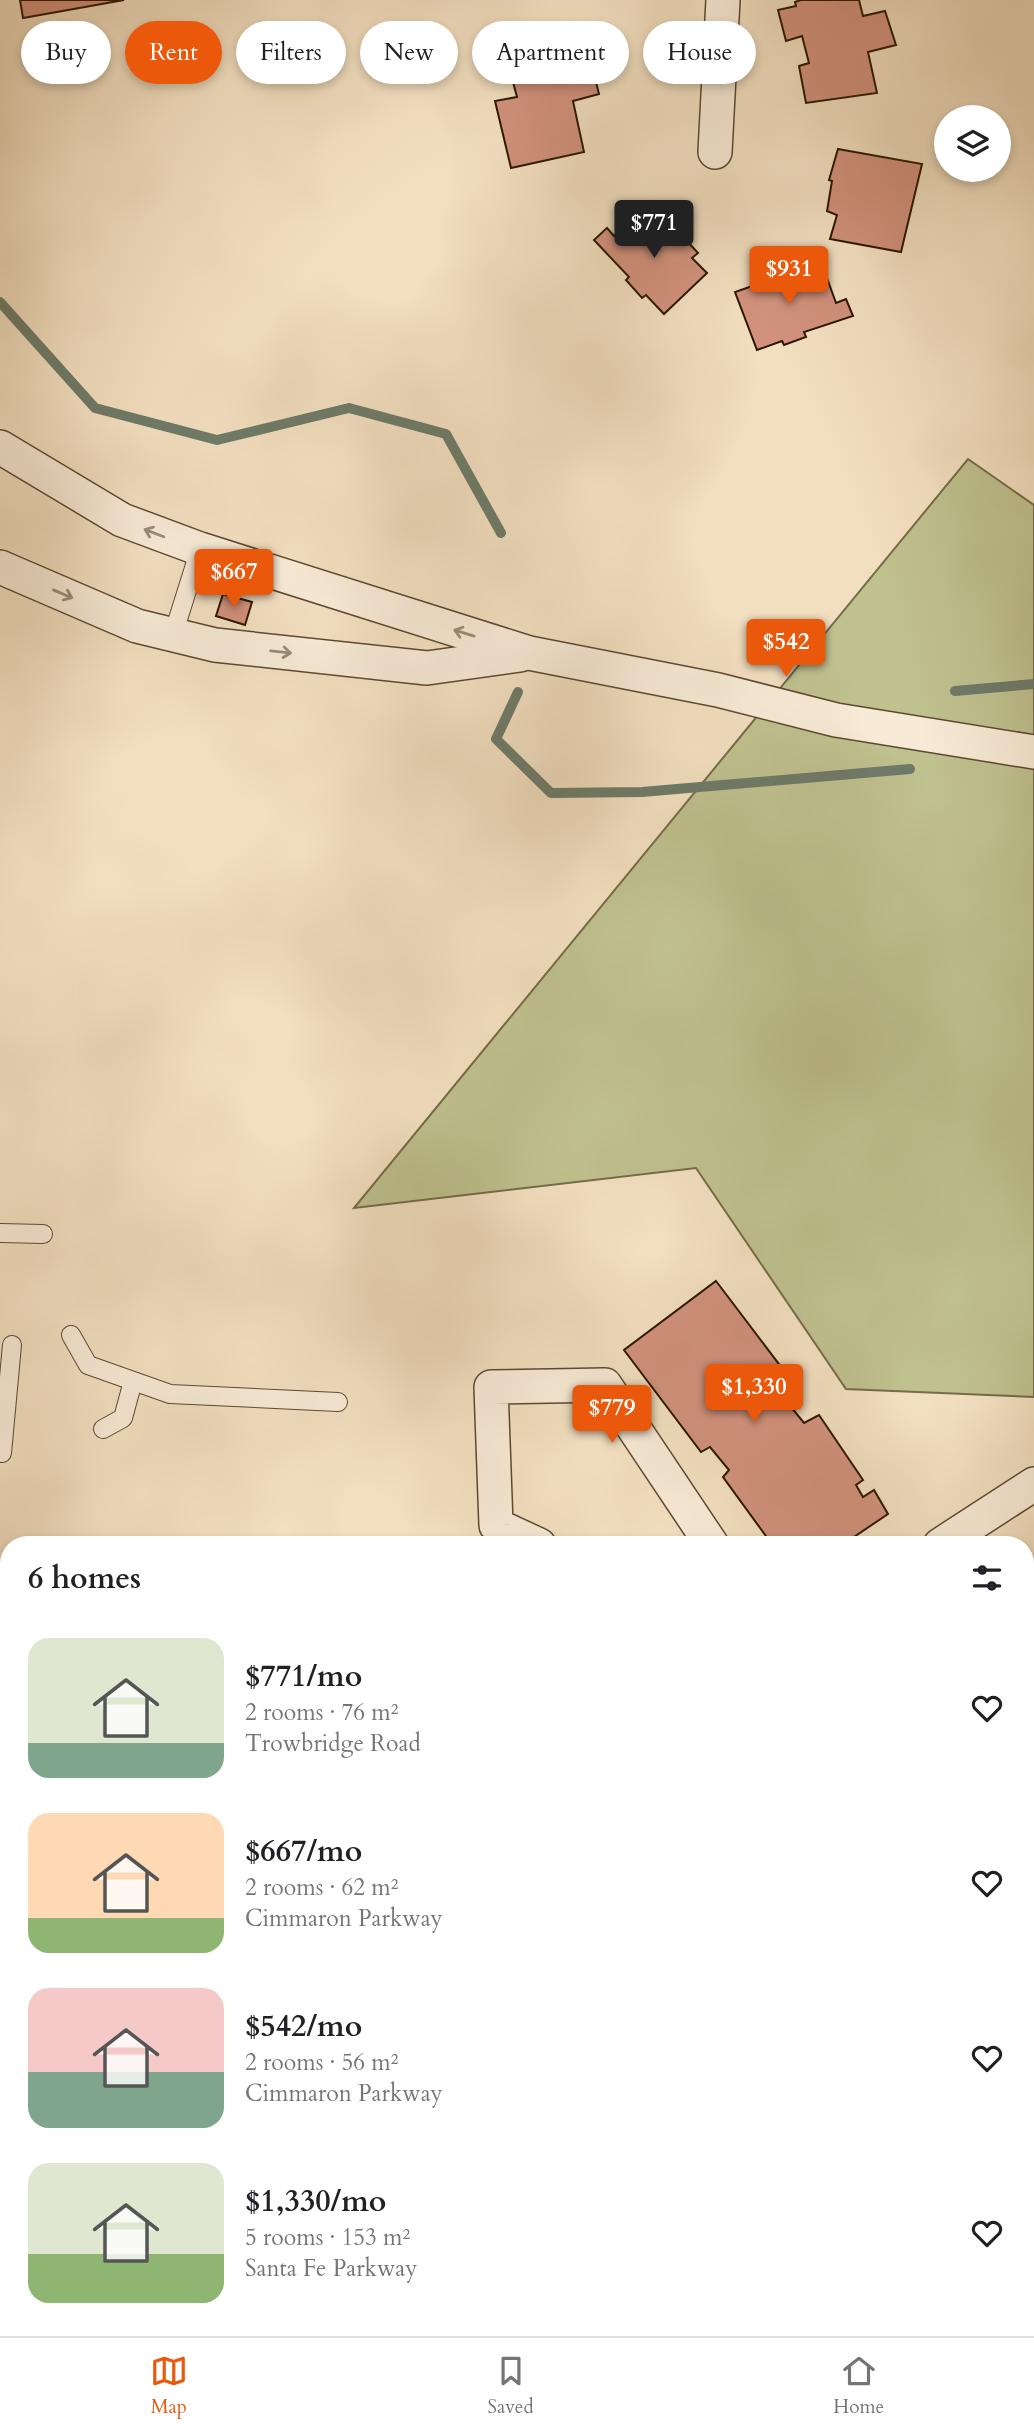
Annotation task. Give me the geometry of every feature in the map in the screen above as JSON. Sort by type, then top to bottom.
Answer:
[{"type":"street","points":[[715,152],[723,0]]},
{"type":"street","points":[[0,447],[122,520],[200,549],[395,613],[529,653],[718,690],[836,720],[1034,752]]},
{"type":"street","points":[[0,566],[137,626],[215,645],[427,668],[529,653]]},
{"type":"street","points":[[519,1536],[496,1525],[491,1387],[605,1385],[706,1536]]},
{"type":"street","points":[[954,1536],[1034,1484]]},
{"type":"lane","points":[[173,635],[200,549]]},
{"type":"lane","points":[[0,1233],[43,1234]]},
{"type":"lane","points":[[71,1335],[88,1365],[170,1394],[338,1402]]},
{"type":"lane","points":[[2,1453],[12,1345]]},
{"type":"lane","points":[[103,1429],[123,1418],[133,1381]]},
{"type":"green space","points":[[968,459],[1034,505],[1034,1397],[846,1389],[696,1168],[354,1208]]},
{"type":"building","points":[[20,0],[124,0],[23,18]]},
{"type":"building","points":[[859,0],[863,16],[885,11],[896,45],[868,52],[877,93],[806,103],[799,66],[809,63],[802,36],[786,41],[778,10],[796,6],[795,2]]},
{"type":"building","points":[[514,84],[596,84],[599,94],[573,101],[584,152],[511,168],[495,101],[517,97]]},
{"type":"building","points":[[838,149],[922,164],[901,252],[830,239],[837,215],[827,211],[832,181],[829,180]]},
{"type":"building","points":[[643,209],[664,235],[673,226],[698,253],[692,258],[707,273],[664,314],[646,295],[642,298],[626,280],[629,277],[594,240],[607,228],[614,236]]},
{"type":"building","points":[[823,267],[836,303],[846,299],[853,316],[804,332],[806,337],[784,345],[782,341],[757,350],[735,292],[755,285],[753,274],[766,269],[769,276],[789,271],[792,278]]},
{"type":"building","points":[[223,594],[252,602],[245,625],[216,616]]},
{"type":"building","points":[[716,1281],[794,1384],[783,1397],[804,1423],[819,1415],[863,1480],[856,1485],[863,1497],[874,1490],[888,1514],[855,1536],[766,1536],[723,1477],[729,1470],[710,1447],[701,1452],[624,1350]]},
{"type":"waterway","points":[[0,302],[95,408],[217,440],[349,408],[446,434],[501,533]]},
{"type":"waterway","points":[[955,691],[1034,684]]},
{"type":"waterway","points":[[518,692],[496,739],[551,793],[642,792],[910,769]]}]
